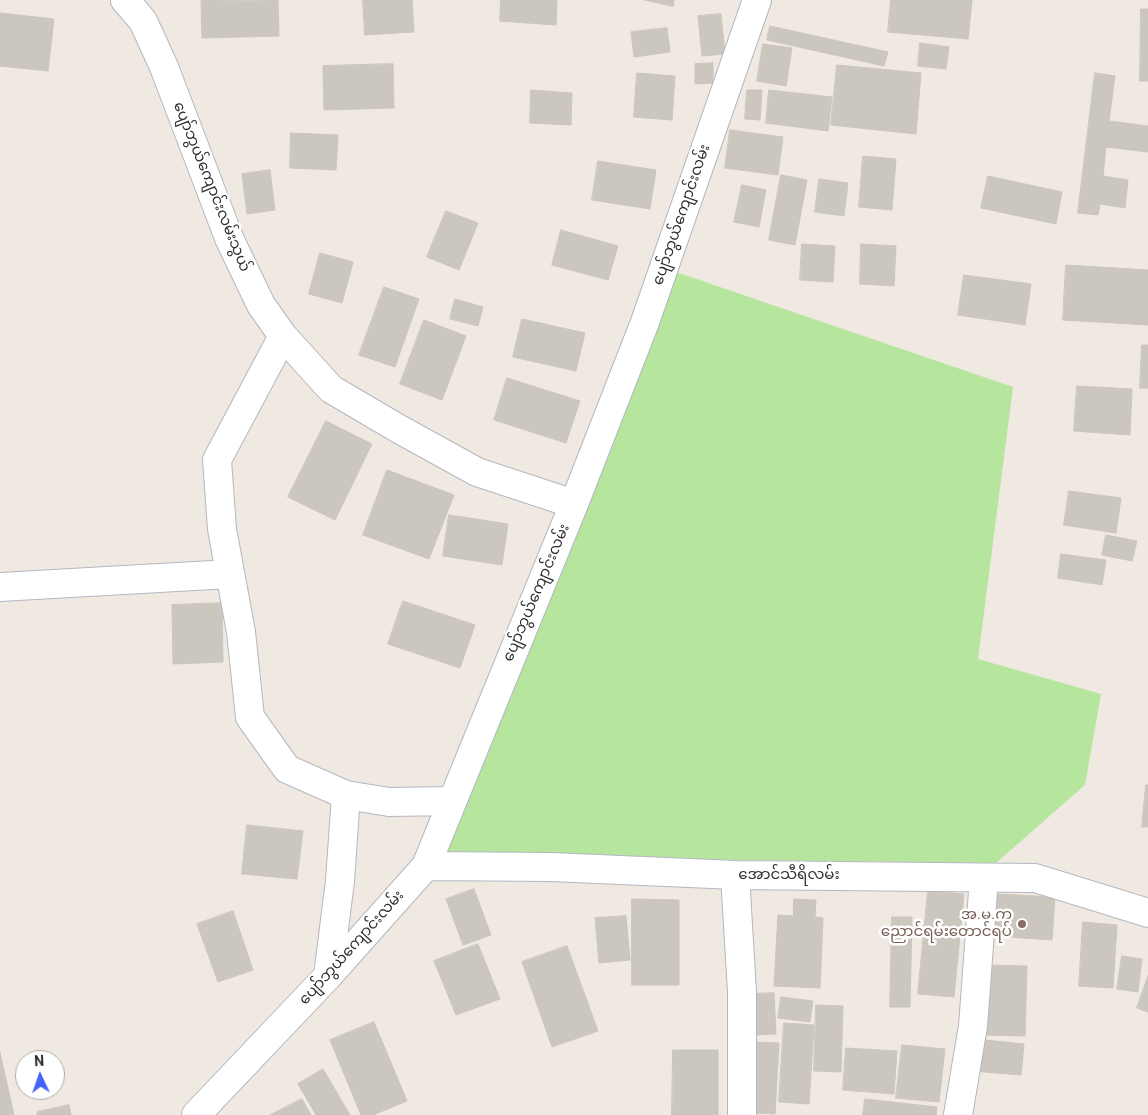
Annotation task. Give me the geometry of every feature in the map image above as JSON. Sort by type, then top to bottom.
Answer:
[{"type":"street","name":"ပျော်ဘွယ်ကျောင်းလမ်းသွယ်","points":[[125,0],[143,20],[164,67],[229,238],[261,305],[283,336],[331,389],[399,429],[477,472],[574,504]]},
{"type":"street","name":"ပျော်ဘွယ်ကျောင်းလမ်း","points":[[196,1115],[328,976],[426,866],[574,504],[645,322],[757,0]]},
{"type":"street","points":[[283,336],[217,460],[222,529],[241,632],[250,717],[287,769],[346,795],[388,802],[451,801]]},
{"type":"street","points":[[0,587],[230,574]]},
{"type":"street","points":[[328,976],[340,881],[346,795]]},
{"type":"street","name":"အောင်သီရိလမ်း","points":[[426,866],[551,867],[735,874],[1035,878],[1148,913]]},
{"type":"street","points":[[735,874],[742,992],[742,1115]]},
{"type":"street","points":[[958,1115],[973,1026],[984,878]]},
{"type":"green space","points":[[673,271],[1013,387],[978,659],[1101,694],[1085,785],[996,863],[479,857],[444,851]]},
{"type":"building","points":[[278,0],[279,36],[202,38],[201,1]]},
{"type":"building","points":[[363,0],[412,0],[414,32],[365,35]]},
{"type":"building","points":[[501,0],[557,0],[556,25],[500,21]]},
{"type":"building","points":[[645,0],[674,0],[673,6]]},
{"type":"building","points":[[891,0],[972,0],[968,39],[888,32]]},
{"type":"building","points":[[1141,9],[1148,9],[1148,81],[1140,81]]},
{"type":"building","points":[[0,13],[54,19],[48,71],[0,66]]},
{"type":"building","points":[[721,14],[725,54],[702,56],[698,16]]},
{"type":"building","points":[[770,26],[888,52],[884,66],[767,40]]},
{"type":"building","points":[[667,28],[670,52],[634,57],[631,32]]},
{"type":"building","points":[[920,43],[949,47],[946,69],[918,66]]},
{"type":"building","points":[[763,44],[792,48],[786,86],[757,81]]},
{"type":"building","points":[[713,63],[713,83],[695,84],[695,64]]},
{"type":"building","points":[[393,64],[394,108],[324,110],[323,66]]},
{"type":"building","points":[[837,65],[921,73],[916,134],[831,125]]},
{"type":"building","points":[[637,73],[675,76],[672,120],[634,117]]},
{"type":"building","points":[[1095,73],[1115,76],[1109,121],[1148,126],[1148,152],[1106,147],[1103,176],[1128,180],[1125,208],[1100,204],[1098,215],[1078,213]]},
{"type":"building","points":[[531,90],[572,93],[571,125],[530,123]]},
{"type":"building","points":[[747,90],[762,90],[760,120],[745,119]]},
{"type":"building","points":[[769,90],[832,97],[828,131],[766,123]]},
{"type":"building","points":[[730,130],[783,137],[778,175],[725,168]]},
{"type":"building","points":[[291,133],[338,135],[336,170],[290,168]]},
{"type":"building","points":[[863,156],[896,159],[892,210],[859,207]]},
{"type":"building","points":[[598,161],[656,170],[650,209],[592,200]]},
{"type":"building","points":[[270,170],[275,210],[247,214],[242,174]]},
{"type":"building","points":[[781,175],[807,180],[795,245],[769,240]]},
{"type":"building","points":[[988,176],[1062,192],[1056,224],[981,208]]},
{"type":"building","points":[[819,179],[848,183],[844,216],[815,212]]},
{"type":"building","points":[[742,185],[766,190],[759,227],[734,222]]},
{"type":"building","points":[[446,211],[478,223],[459,270],[427,257]]},
{"type":"building","points":[[561,230],[618,246],[608,280],[552,265]]},
{"type":"building","points":[[802,244],[835,246],[833,282],[800,280]]},
{"type":"building","points":[[861,244],[896,246],[894,286],[860,284]]},
{"type":"building","points":[[320,253],[353,262],[342,303],[309,294]]},
{"type":"building","points":[[1066,265],[1148,270],[1148,325],[1063,320]]},
{"type":"building","points":[[964,275],[1031,284],[1025,325],[958,315]]},
{"type":"building","points":[[384,287],[419,299],[395,367],[359,355]]},
{"type":"building","points":[[455,299],[483,307],[478,326],[450,319]]},
{"type":"building","points":[[522,319],[585,333],[576,371],[513,357]]},
{"type":"building","points":[[424,320],[466,336],[442,400],[400,384]]},
{"type":"building","points":[[1142,345],[1148,345],[1148,388],[1140,388]]},
{"type":"building","points":[[507,378],[580,401],[566,443],[494,420]]},
{"type":"building","points":[[1077,386],[1132,389],[1130,435],[1074,431]]},
{"type":"building","points":[[326,421],[372,444],[335,520],[288,497]]},
{"type":"building","points":[[387,470],[454,495],[429,559],[363,535]]},
{"type":"building","points":[[1069,491],[1121,498],[1116,533],[1064,525]]},
{"type":"building","points":[[449,515],[508,524],[502,565],[443,556]]},
{"type":"building","points":[[1106,535],[1137,541],[1132,561],[1102,555]]},
{"type":"building","points":[[1061,554],[1106,560],[1102,585],[1058,578]]},
{"type":"building","points":[[403,601],[475,625],[460,668],[388,644]]},
{"type":"building","points":[[222,603],[223,662],[173,664],[172,605]]},
{"type":"building","points":[[1146,785],[1148,785],[1148,827],[1142,827]]},
{"type":"building","points":[[247,825],[303,831],[297,879],[242,874]]},
{"type":"building","points":[[474,889],[491,935],[463,945],[446,899]]},
{"type":"building","points":[[928,891],[964,894],[954,997],[918,994]]},
{"type":"building","points":[[997,894],[1055,897],[1052,940],[994,936]]},
{"type":"building","points":[[632,899],[679,900],[679,985],[632,985]]},
{"type":"building","points":[[794,899],[816,900],[815,917],[823,918],[820,988],[774,986],[778,915],[793,916]]},
{"type":"building","points":[[233,911],[253,970],[218,982],[197,924]]},
{"type":"building","points":[[626,916],[630,960],[599,963],[595,918]]},
{"type":"building","points":[[892,917],[912,917],[910,1007],[890,1007]]},
{"type":"building","points":[[1083,922],[1117,925],[1113,988],[1079,986]]},
{"type":"building","points":[[478,944],[500,999],[456,1015],[434,961]]},
{"type":"building","points":[[567,946],[598,1031],[552,1047],[522,962]]},
{"type":"building","points":[[1122,956],[1142,959],[1138,992],[1117,989]]},
{"type":"building","points":[[985,965],[1027,966],[1025,1036],[983,1035]]},
{"type":"building","points":[[1148,976],[1148,1012],[1137,1008]]},
{"type":"building","points":[[774,993],[776,1034],[756,1035],[754,994]]},
{"type":"building","points":[[781,997],[813,1001],[810,1022],[778,1018]]},
{"type":"building","points":[[816,1005],[843,1006],[841,1072],[814,1071]]},
{"type":"building","points":[[374,1022],[407,1101],[373,1115],[361,1115],[330,1040]]},
{"type":"building","points":[[784,1023],[814,1025],[809,1104],[779,1102]]},
{"type":"building","points":[[975,1039],[1024,1044],[1021,1075],[972,1071]]},
{"type":"building","points":[[756,1042],[779,1043],[775,1114],[752,1113]]},
{"type":"building","points":[[902,1045],[945,1049],[939,1102],[896,1098]]},
{"type":"building","points":[[846,1048],[897,1051],[894,1094],[843,1090]]},
{"type":"building","points":[[673,1050],[718,1050],[718,1115],[672,1115]]},
{"type":"building","points":[[0,1053],[14,1115],[0,1115]]},
{"type":"building","points":[[323,1069],[350,1115],[316,1115],[298,1084]]},
{"type":"building","points":[[302,1099],[311,1115],[270,1115]]},
{"type":"building","points":[[865,1099],[937,1107],[936,1115],[863,1115]]},
{"type":"building","points":[[69,1105],[71,1115],[37,1115],[37,1112]]},
{"type":"place","name":"အ.မ.က ညောင်ရမ်းတောင်ရပ်","points":[[1022,924]]}]
